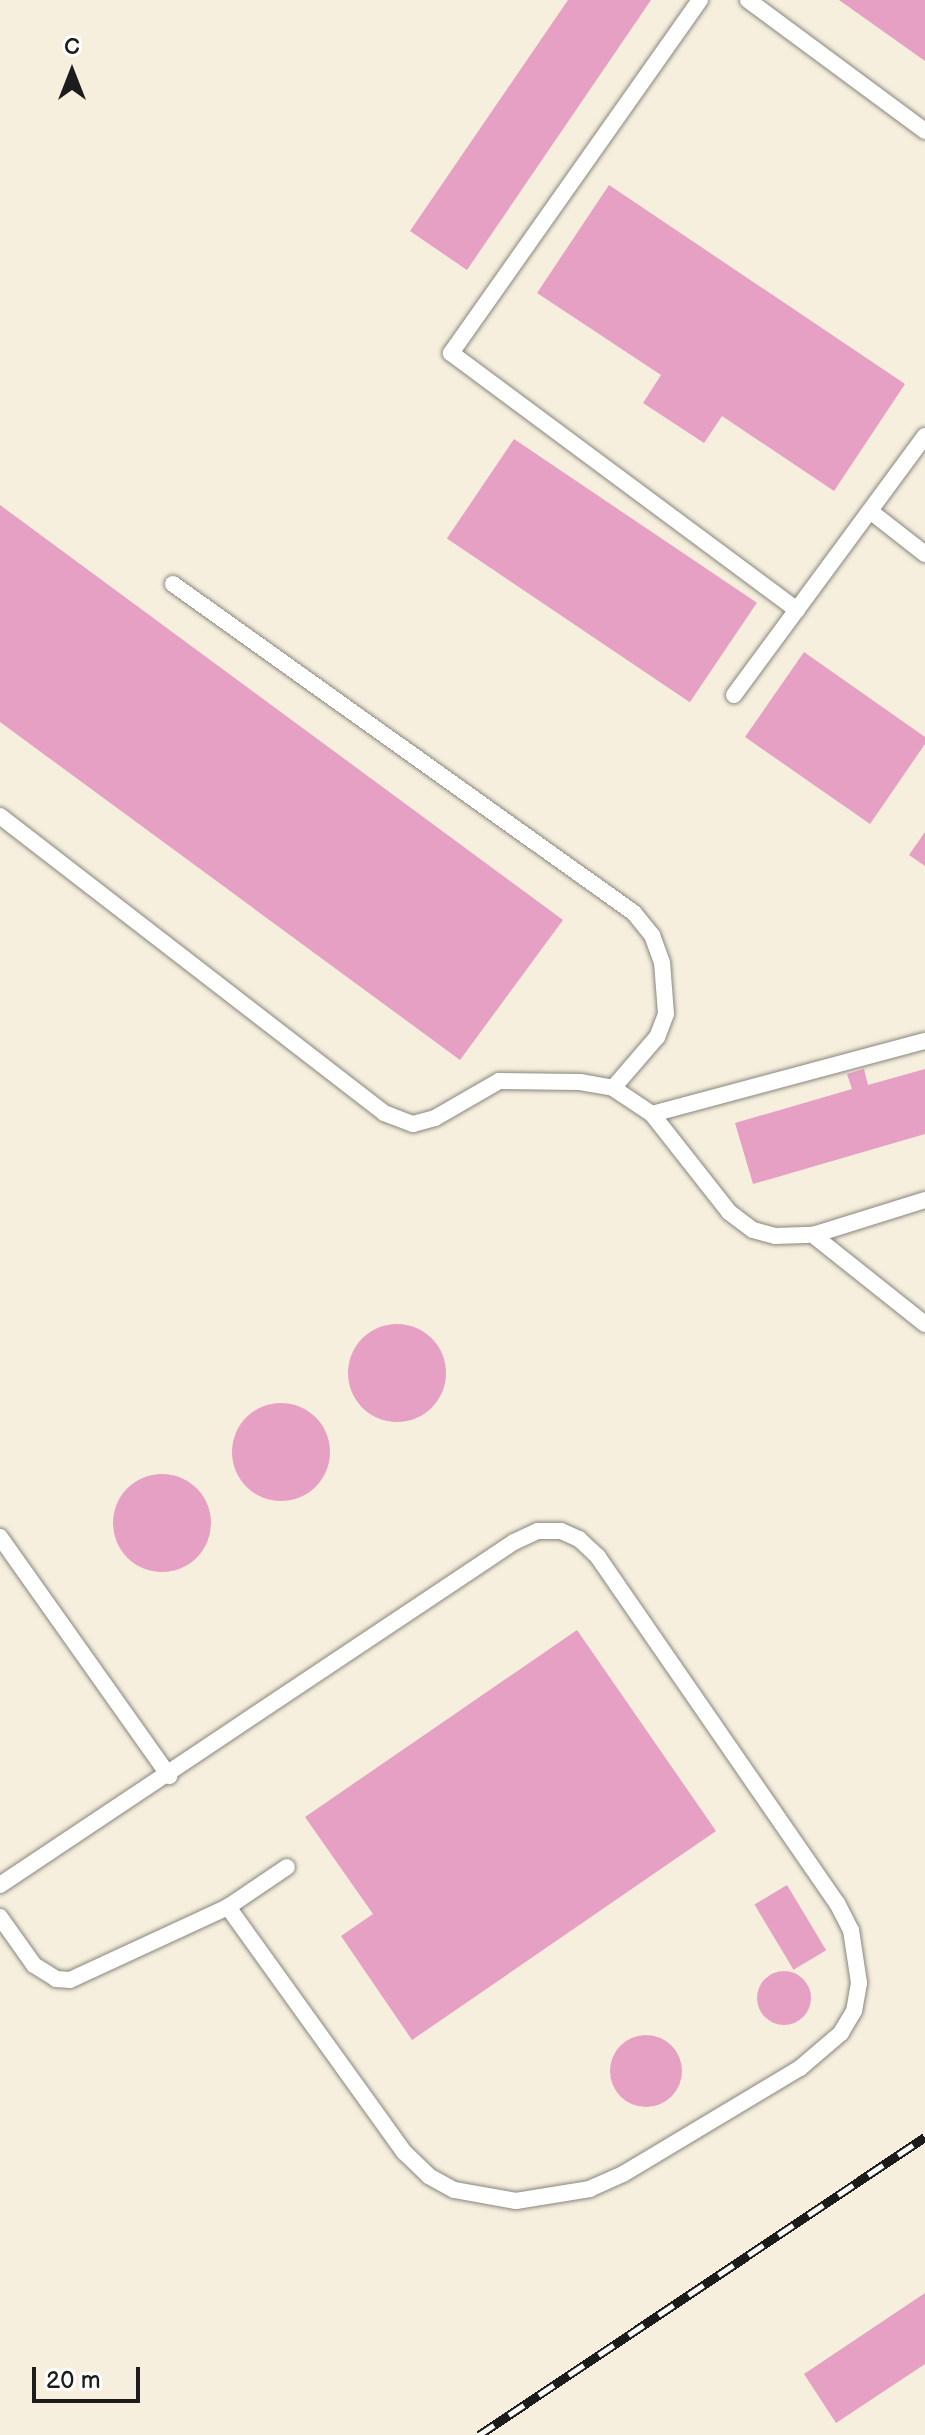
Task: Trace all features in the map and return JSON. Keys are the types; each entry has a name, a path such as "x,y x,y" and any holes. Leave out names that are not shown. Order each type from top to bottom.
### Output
{"lane":[{"path":"700,0 451,353 797,610"},
{"path":"748,0 925,131"},
{"path":"734,695 925,436"},
{"path":"870,511 925,554"},
{"path":"173,584 634,913 652,935 662,962 666,1014 657,1037 613,1088"},
{"path":"0,816 384,1113 413,1124 435,1118 499,1081 534,1078 613,1088 652,1114 729,1212 753,1230 775,1236 813,1235 925,1200"},
{"path":"652,1114 925,1041"},
{"path":"813,1235 925,1324"},
{"path":"0,1885 169,1776 514,1542 538,1531 561,1531 579,1539 598,1557 837,1903 851,1930 859,1983 854,2011 841,2033 800,2068 623,2174 590,2189 516,2201 454,2190 429,2176 404,2152 228,1907"},
{"path":"0,1537 169,1776"},
{"path":"0,1917 34,1965 56,1979 70,1980 228,1907 287,1867"}],"building":[{"path":"568,0 651,0 467,270 410,231"},
{"path":"839,0 925,0 925,61"},
{"path":"609,185 905,384 834,491 722,416 704,443 643,403 661,375 537,293"},
{"path":"514,439 757,603 690,702 447,538"},
{"path":"0,505 563,920 460,1060 0,722"},
{"path":"804,652 925,737 925,744 870,824 745,737"},
{"path":"925,832 925,866 909,855"},
{"path":"864,1069 868,1085 925,1069 925,1134 753,1184 735,1123 852,1089 847,1074"},
{"path":"397,1324 416,1328 432,1338 442,1354 446,1373 442,1392 432,1408 416,1418 397,1422 378,1418 362,1408 352,1392 348,1373 352,1354 362,1338 378,1328"},
{"path":"281,1403 300,1407 316,1417 326,1433 330,1452 326,1471 316,1487 300,1497 281,1501 262,1497 246,1487 236,1471 232,1452 236,1433 246,1417 262,1407"},
{"path":"162,1474 181,1478 197,1488 207,1504 211,1523 207,1542 197,1558 181,1568 162,1572 143,1568 127,1558 117,1542 113,1523 117,1504 127,1488 143,1478"},
{"path":"577,1630 716,1831 412,2040 341,1936 373,1914 305,1817"},
{"path":"787,1885 826,1950 794,1970 754,1905"},
{"path":"784,1971 803,1979 811,1998 803,2017 784,2025 765,2017 757,1998 765,1979"},
{"path":"646,2035 666,2041 676,2051 682,2071 676,2091 666,2101 646,2107 626,2101 616,2091 610,2071 616,2051 626,2041"},
{"path":"925,2293 925,2364 836,2423 804,2374"}],"railway":[{"path":"479,2435 925,2137"}]}
